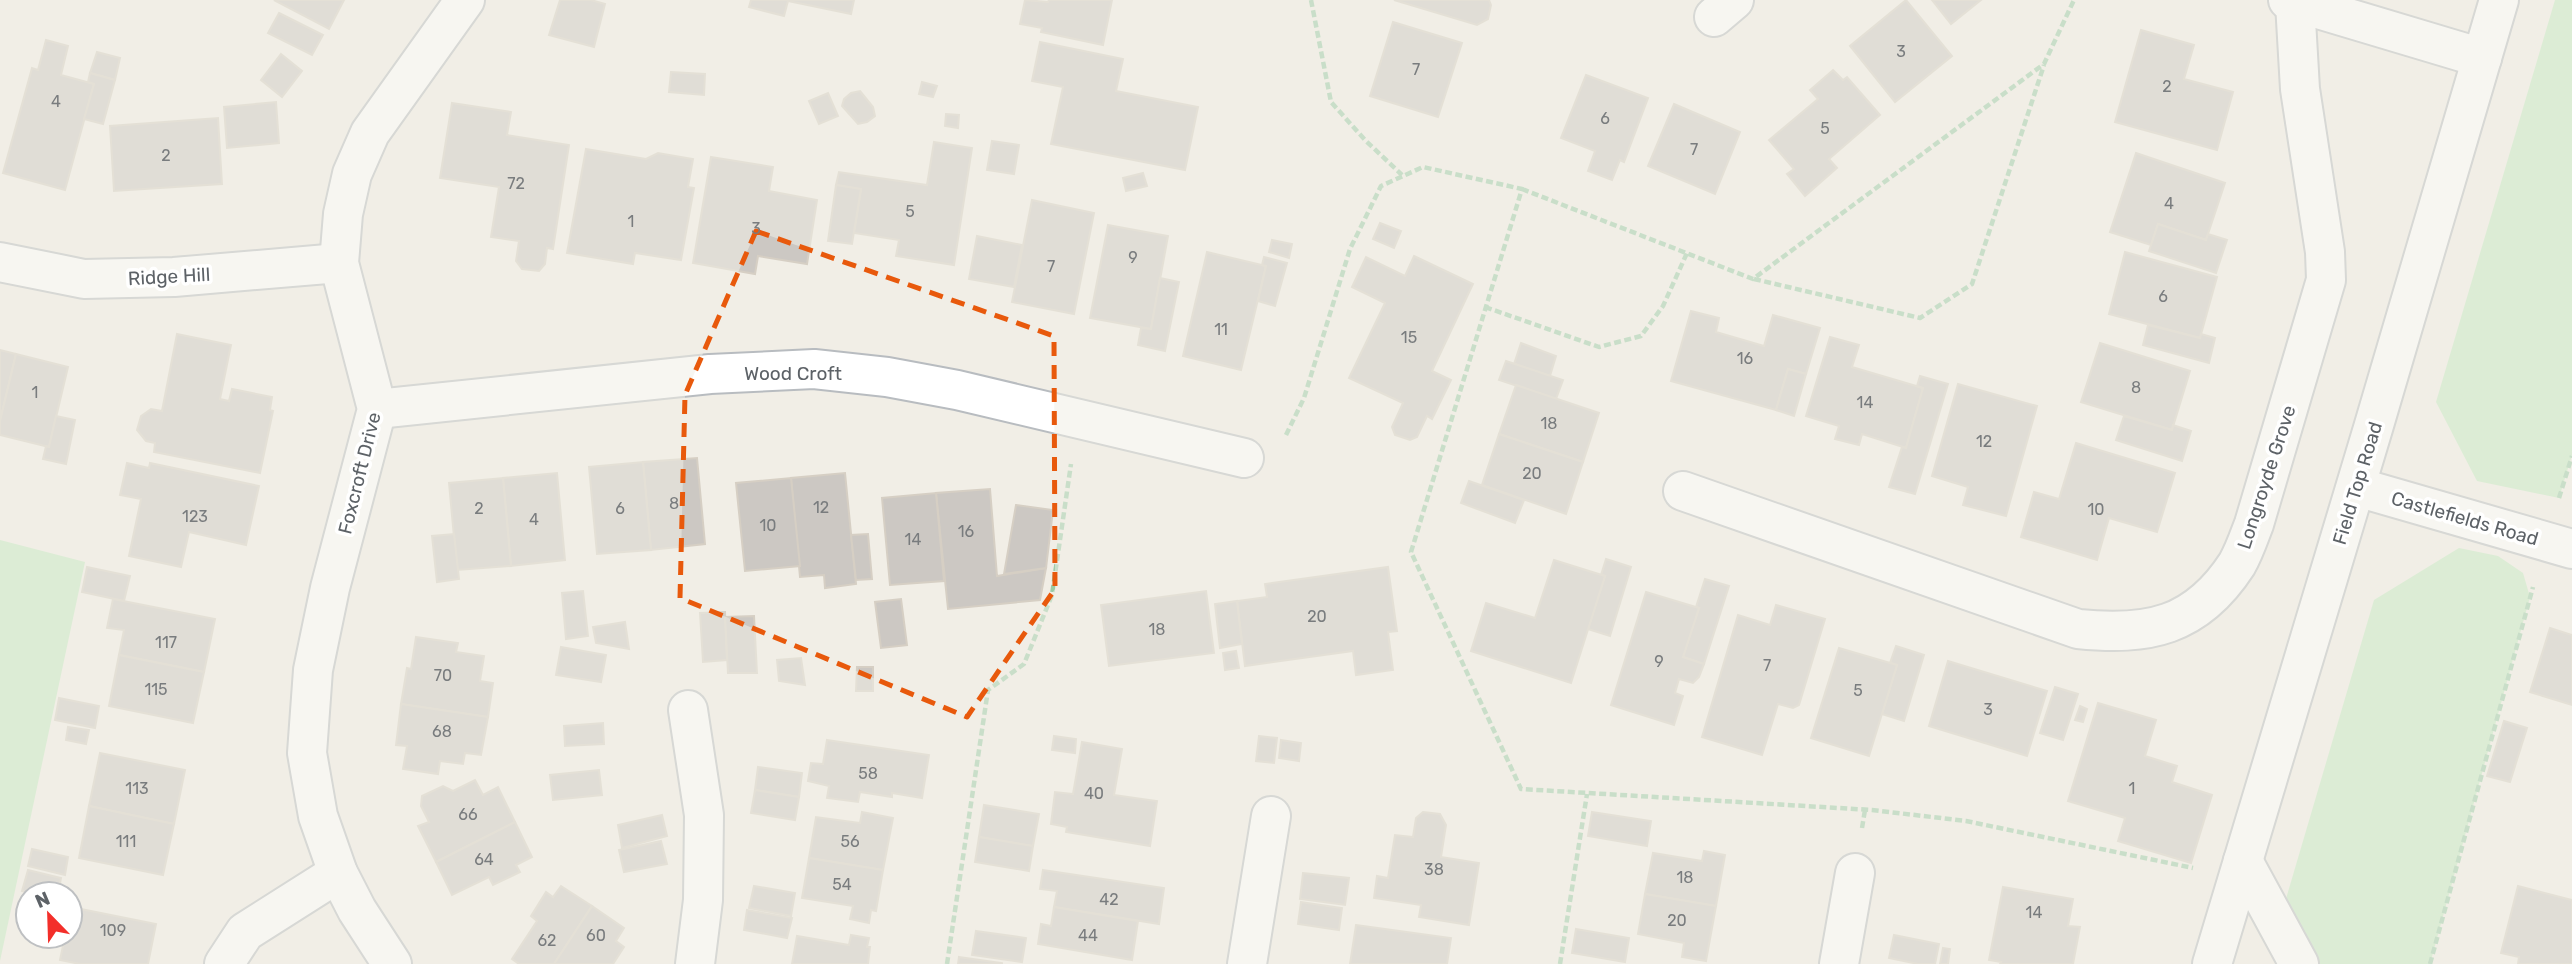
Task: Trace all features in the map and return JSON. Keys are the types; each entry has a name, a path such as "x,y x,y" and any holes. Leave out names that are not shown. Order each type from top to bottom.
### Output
{"street":[{"name":"Foxcroft Drive","path":"392,964 357,910 338,873 318,817 307,753 313,670 330,588 377,409 339,263 342,214 352,174 370,133 465,0"},
{"name":"Field Top Road","path":"2212,964 2357,487 2499,0"},
{"path":"2291,2 2482,58"},
{"name":"Longroyde Grove","path":"1683,491 2078,629 2116,633 2145,630 2195,610 2214,595 2238,562 2254,524 2326,280 2325,253 2300,89 2291,2"},
{"name":"Ridge Hill","path":"0,262 84,279 174,277 339,263"},
{"name":"Wood Croft","path":"377,409 710,374 814,369 887,377 957,390 1244,458"},
{"name":"Castlefields Road","path":"2357,487 2559,545"},
{"path":"688,709 704,815 703,900 695,964"},
{"path":"1247,964 1271,816"},
{"path":"2241,869 2299,964"},
{"path":"224,964 245,932 338,873"},
{"path":"1839,964 1855,873"}],"path":[{"path":"1311,0 1331,102 1402,176"},
{"path":"1244,458 1282,441 1304,398 1350,249 1381,186 1423,167 1522,189 1753,279 1920,318 1972,284 2044,64 2074,0"},
{"path":"1753,279 2044,64"},
{"path":"1522,189 1411,552 1521,789 1872,810 1952,820 2241,869"},
{"path":"1485,307 1599,347 1641,336 1663,306 1687,253"},
{"path":"947,964 988,691 1024,664 1052,595 1078,419"},
{"path":"2430,964 2559,545 2572,456"},
{"path":"1560,964 1587,794"}],"highlighted area":[{"path":"756,231 1054,336 1055,589 967,717 680,598 685,395"}],"green space":[{"path":"2555,0 2572,0 2572,455 2559,498 2477,481 2436,402"},
{"path":"0,540 85,562 17,880 14,880 14,895 0,961"},
{"path":"2459,548 2498,556 2523,573 2530,597 2430,964 2317,964 2283,909 2374,600"}],"building":[{"path":"274,0 344,0 329,29"},
{"path":"560,0 591,0 605,4 594,47 549,35"},
{"path":"751,0 854,0 851,14 788,1 784,16 749,7"},
{"path":"1025,0 1112,0 1103,45 1041,32 1042,28 1020,24"},
{"path":"1394,0 1489,0 1491,5 1488,19 1477,25"},
{"path":"1906,0 1952,56 1895,102 1850,46"},
{"path":"1932,0 1981,0 1951,24"},
{"path":"279,13 323,35 312,55 268,33"},
{"path":"1393,22 1462,43 1438,117 1370,96"},
{"path":"2141,30 2194,45 2184,79 2233,92 2217,150 2115,122"},
{"path":"46,40 68,46 61,75 94,84 65,190 3,173 32,68 38,70"},
{"path":"1040,42 1123,59 1116,91 1198,107 1185,170 1051,144 1063,87 1032,81"},
{"path":"97,52 120,58 115,80 90,73"},
{"path":"281,54 302,71 282,97 261,80"},
{"path":"1833,70 1843,80 1847,77 1880,115 1829,159 1837,168 1805,196 1787,174 1794,169 1769,140 1818,99 1810,90"},
{"path":"671,72 705,74 704,95 669,92"},
{"path":"90,73 115,80 103,124 84,119 94,84 88,82"},
{"path":"1586,75 1648,98 1624,162 1620,160 1612,180 1588,171 1595,151 1561,138"},
{"path":"922,82 937,86 933,97 919,94"},
{"path":"860,91 873,107 875,116 858,124 842,106 844,99 851,93"},
{"path":"828,93 838,116 819,124 809,101"},
{"path":"276,102 279,143 227,148 224,107"},
{"path":"452,103 511,112 507,135 569,145 553,249 547,248 545,264 539,271 522,269 516,261 519,241 491,237 499,187 440,178"},
{"path":"1674,104 1740,132 1715,194 1648,166"},
{"path":"946,114 959,115 958,128 945,126"},
{"path":"218,118 222,184 114,191 110,126"},
{"path":"992,141 1019,145 1014,174 987,170"},
{"path":"934,142 972,148 954,265 896,256 899,240 854,233 861,189 836,185 839,172 927,185"},
{"path":"586,149 646,159 658,153 693,159 688,187 694,188 681,260 635,253 633,264 567,253"},
{"path":"2136,153 2225,183 2206,240 2158,224 2151,245 2110,232"},
{"path":"711,157 773,167 769,191 817,200 807,264 758,256 755,274 693,263"},
{"path":"1143,173 1147,186 1126,191 1123,178"},
{"path":"836,185 861,189 852,244 828,241"},
{"path":"1032,200 1094,213 1074,314 1012,302"},
{"path":"1380,223 1401,231 1394,248 1373,239"},
{"path":"2158,224 2206,240 2208,234 2227,240 2216,273 2149,251"},
{"path":"1108,225 1168,236 1151,329 1090,318"},
{"path":"977,236 1022,245 1014,287 969,279"},
{"path":"1272,240 1292,244 1289,258 1269,252"},
{"path":"1207,252 1266,266 1241,370 1183,356"},
{"path":"2125,252 2217,277 2200,338 2109,314"},
{"path":"1414,256 1473,284 1432,371 1451,380 1432,419 1427,416 1417,437 1410,440 1395,435 1392,427 1403,403 1349,378 1385,303 1352,287 1366,257 1405,276"},
{"path":"1264,257 1287,263 1275,306 1258,301 1266,266 1262,265"},
{"path":"1160,278 1179,282 1165,351 1138,345 1141,328 1151,329"},
{"path":"1691,311 1719,318 1716,332 1764,346 1773,315 1820,328 1806,374 1788,369 1776,410 1671,381"},
{"path":"2148,325 2200,338 2201,334 2215,338 2209,363 2143,345"},
{"path":"177,334 231,345 220,399 229,401 232,389 272,397 270,410 273,411 260,473 154,452 155,443 146,441 137,430 141,416 151,409 162,411"},
{"path":"1830,337 1859,345 1852,367 1923,388 1906,448 1862,434 1859,445 1835,439 1839,426 1806,416"},
{"path":"1521,343 1556,356 1550,376 1514,364"},
{"path":"2100,343 2190,371 2172,430 2081,402"},
{"path":"0,350 16,354 0,421"},
{"path":"16,354 68,367 49,447 0,435 0,421"},
{"path":"1506,361 1563,380 1556,399 1499,380"},
{"path":"1788,369 1806,374 1794,416 1776,410"},
{"path":"1920,376 1948,384 1915,494 1889,487 1902,447 1906,448 1923,388 1917,386"},
{"path":"1958,384 2037,406 2006,516 1963,505 1968,487 1932,476"},
{"path":"1516,385 1599,413 1583,462 1499,434"},
{"path":"56,416 75,420 66,464 43,459 46,446 49,447"},
{"path":"2124,416 2172,430 2173,425 2191,431 2182,461 2116,440"},
{"path":"1499,434 1583,462 1566,514 1482,485"},
{"path":"2076,443 2175,473 2157,532 2109,518 2097,560 2021,537 2034,492 2059,499"},
{"path":"697,458 705,544 651,550 643,462"},
{"path":"643,462 651,550 597,554 589,467"},
{"path":"127,463 149,468 150,463 259,486 246,545 189,532 181,567 129,556 141,499 120,495"},
{"path":"557,473 565,560 511,566 503,478"},
{"path":"845,473 856,584 825,588 824,575 800,577 791,478"},
{"path":"503,478 511,566 457,570 449,483"},
{"path":"791,478 800,566 745,571 736,483"},
{"path":"1469,481 1524,500 1515,523 1461,503"},
{"path":"990,489 997,576 1046,568 1040,600 948,609 936,493"},
{"path":"936,493 944,581 890,585 882,498"},
{"path":"1016,505 1053,510 1046,568 1004,574"},
{"path":"454,534 459,579 437,582 432,536"},
{"path":"868,534 872,579 856,580 851,535"},
{"path":"1606,559 1631,567 1610,636 1588,629 1605,576 1601,575"},
{"path":"1554,560 1605,576 1571,683 1471,651 1486,603 1535,618"},
{"path":"87,567 130,576 124,601 82,592"},
{"path":"1388,567 1397,631 1388,632 1393,670 1356,675 1353,651 1245,666 1237,601 1267,597 1265,584"},
{"path":"1705,579 1729,586 1704,664 1683,657"},
{"path":"583,591 588,636 566,639 562,593"},
{"path":"1206,591 1214,653 1109,666 1101,605"},
{"path":"1646,592 1699,608 1683,657 1704,664 1699,677 1693,683 1679,679 1675,693 1683,696 1674,725 1611,705"},
{"path":"113,599 215,619 204,672 119,655 124,630 107,628"},
{"path":"901,599 907,645 881,648 875,602"},
{"path":"1237,601 1242,644 1220,648 1215,604"},
{"path":"1776,605 1825,619 1799,705 1793,708 1778,704 1762,755 1702,737 1738,615 1770,625"},
{"path":"725,612 727,660 703,662 700,613"},
{"path":"754,616 757,673 728,673 725,617"},
{"path":"625,622 629,649 596,643 593,627"},
{"path":"2550,628 2572,635 2572,705 2530,692"},
{"path":"416,637 458,643 456,652 484,656 480,681 493,683 488,717 401,704 407,668 411,669"},
{"path":"1896,646 1924,655 1904,721 1882,714 1897,665 1890,663"},
{"path":"561,647 606,655 601,682 556,675"},
{"path":"1839,648 1897,665 1869,756 1811,738"},
{"path":"1236,651 1239,668 1225,670 1223,653"},
{"path":"119,655 204,672 193,723 109,706"},
{"path":"801,658 805,685 779,681 777,660"},
{"path":"1948,661 2047,691 2027,756 1929,726"},
{"path":"857,667 873,667 873,691 856,691"},
{"path":"2055,687 2078,694 2063,740 2040,733"},
{"path":"59,698 99,706 95,728 55,720"},
{"path":"2098,703 2156,720 2145,756 2177,766 2172,782 2212,795 2191,863 2118,841 2125,818 2068,801"},
{"path":"401,704 488,717 481,755 465,753 463,764 440,761 438,774 403,769 407,746 396,745"},
{"path":"2080,706 2087,709 2083,722 2075,720"},
{"path":"2504,721 2527,728 2510,782 2487,776"},
{"path":"603,723 604,744 565,746 564,726"},
{"path":"68,727 89,730 86,744 66,740"},
{"path":"1054,736 1076,739 1075,753 1052,750"},
{"path":"1259,736 1277,738 1274,763 1256,761"},
{"path":"827,740 929,755 922,798 860,792 858,802 827,798 829,786 808,781 811,763 823,764"},
{"path":"1281,740 1301,743 1299,761 1279,758"},
{"path":"1082,742 1122,749 1114,795 1157,801 1150,846 1066,832 1067,827 1051,824 1055,792 1073,794"},
{"path":"100,753 185,770 174,824 89,806"},
{"path":"758,767 802,773 799,797 755,790"},
{"path":"599,770 602,795 553,800 550,775"},
{"path":"475,780 483,795 498,787 515,822 436,862 418,826 429,822 421,806 422,796 443,786 453,791"},
{"path":"755,790 799,797 795,820 751,813"},
{"path":"984,805 1039,814 1033,846 979,837"},
{"path":"89,806 174,824 163,875 79,858"},
{"path":"862,812 893,818 883,870 809,858 816,817 860,823"},
{"path":"1423,812 1440,814 1446,825 1441,857 1479,863 1469,925 1419,917 1421,905 1374,898 1377,876 1388,878 1395,835 1413,837 1416,818"},
{"path":"1592,812 1651,821 1647,846 1588,836"},
{"path":"662,815 667,836 622,848 618,825"},
{"path":"515,822 532,857 516,865 520,872 493,885 489,877 452,895 436,862"},
{"path":"979,837 1033,846 1029,871 975,862"},
{"path":"661,841 667,864 624,872 619,850"},
{"path":"32,849 68,857 65,875 28,866"},
{"path":"1704,851 1725,855 1716,906 1645,894 1653,853 1702,861"},
{"path":"809,858 883,870 876,911 871,910 869,923 850,919 853,906 802,898"},
{"path":"28,870 61,878 61,880 25,880"},
{"path":"1043,870 1164,888 1159,924 1054,907 1057,891 1040,889"},
{"path":"1303,873 1349,878 1345,905 1300,899"},
{"path":"561,886 592,906 554,964 519,964 512,959 537,921 531,916 546,892 553,897"},
{"path":"754,886 795,893 791,916 749,908"},
{"path":"2518,886 2572,900 2572,964 2518,964 2519,957 2501,953"},
{"path":"2003,887 2073,899 2068,926 2080,927 2073,964 2000,964 2001,962 1989,960"},
{"path":"1645,894 1716,906 1706,961 1682,957 1684,943 1638,934"},
{"path":"1301,902 1342,908 1339,930 1298,924"},
{"path":"592,906 624,928 616,941 624,947 613,964 554,964"},
{"path":"1054,907 1138,921 1132,960 1038,944 1041,924 1051,926"},
{"path":"84,910 156,924 148,964 80,964 60,960 62,950 84,950"},
{"path":"747,910 792,918 787,938 744,930"},
{"path":"1356,925 1451,938 1447,964 1350,964"},
{"path":"1576,929 1629,938 1625,962 1572,953"},
{"path":"976,931 1026,938 1022,962 972,955"},
{"path":"851,935 869,938 868,964 792,964 797,936 849,945"},
{"path":"1894,935 1939,944 1935,964 1918,964 1889,958"},
{"path":"1943,948 1950,949 1948,964 1940,964"},
{"path":"959,957 1002,963 1002,964 958,964"}]}
